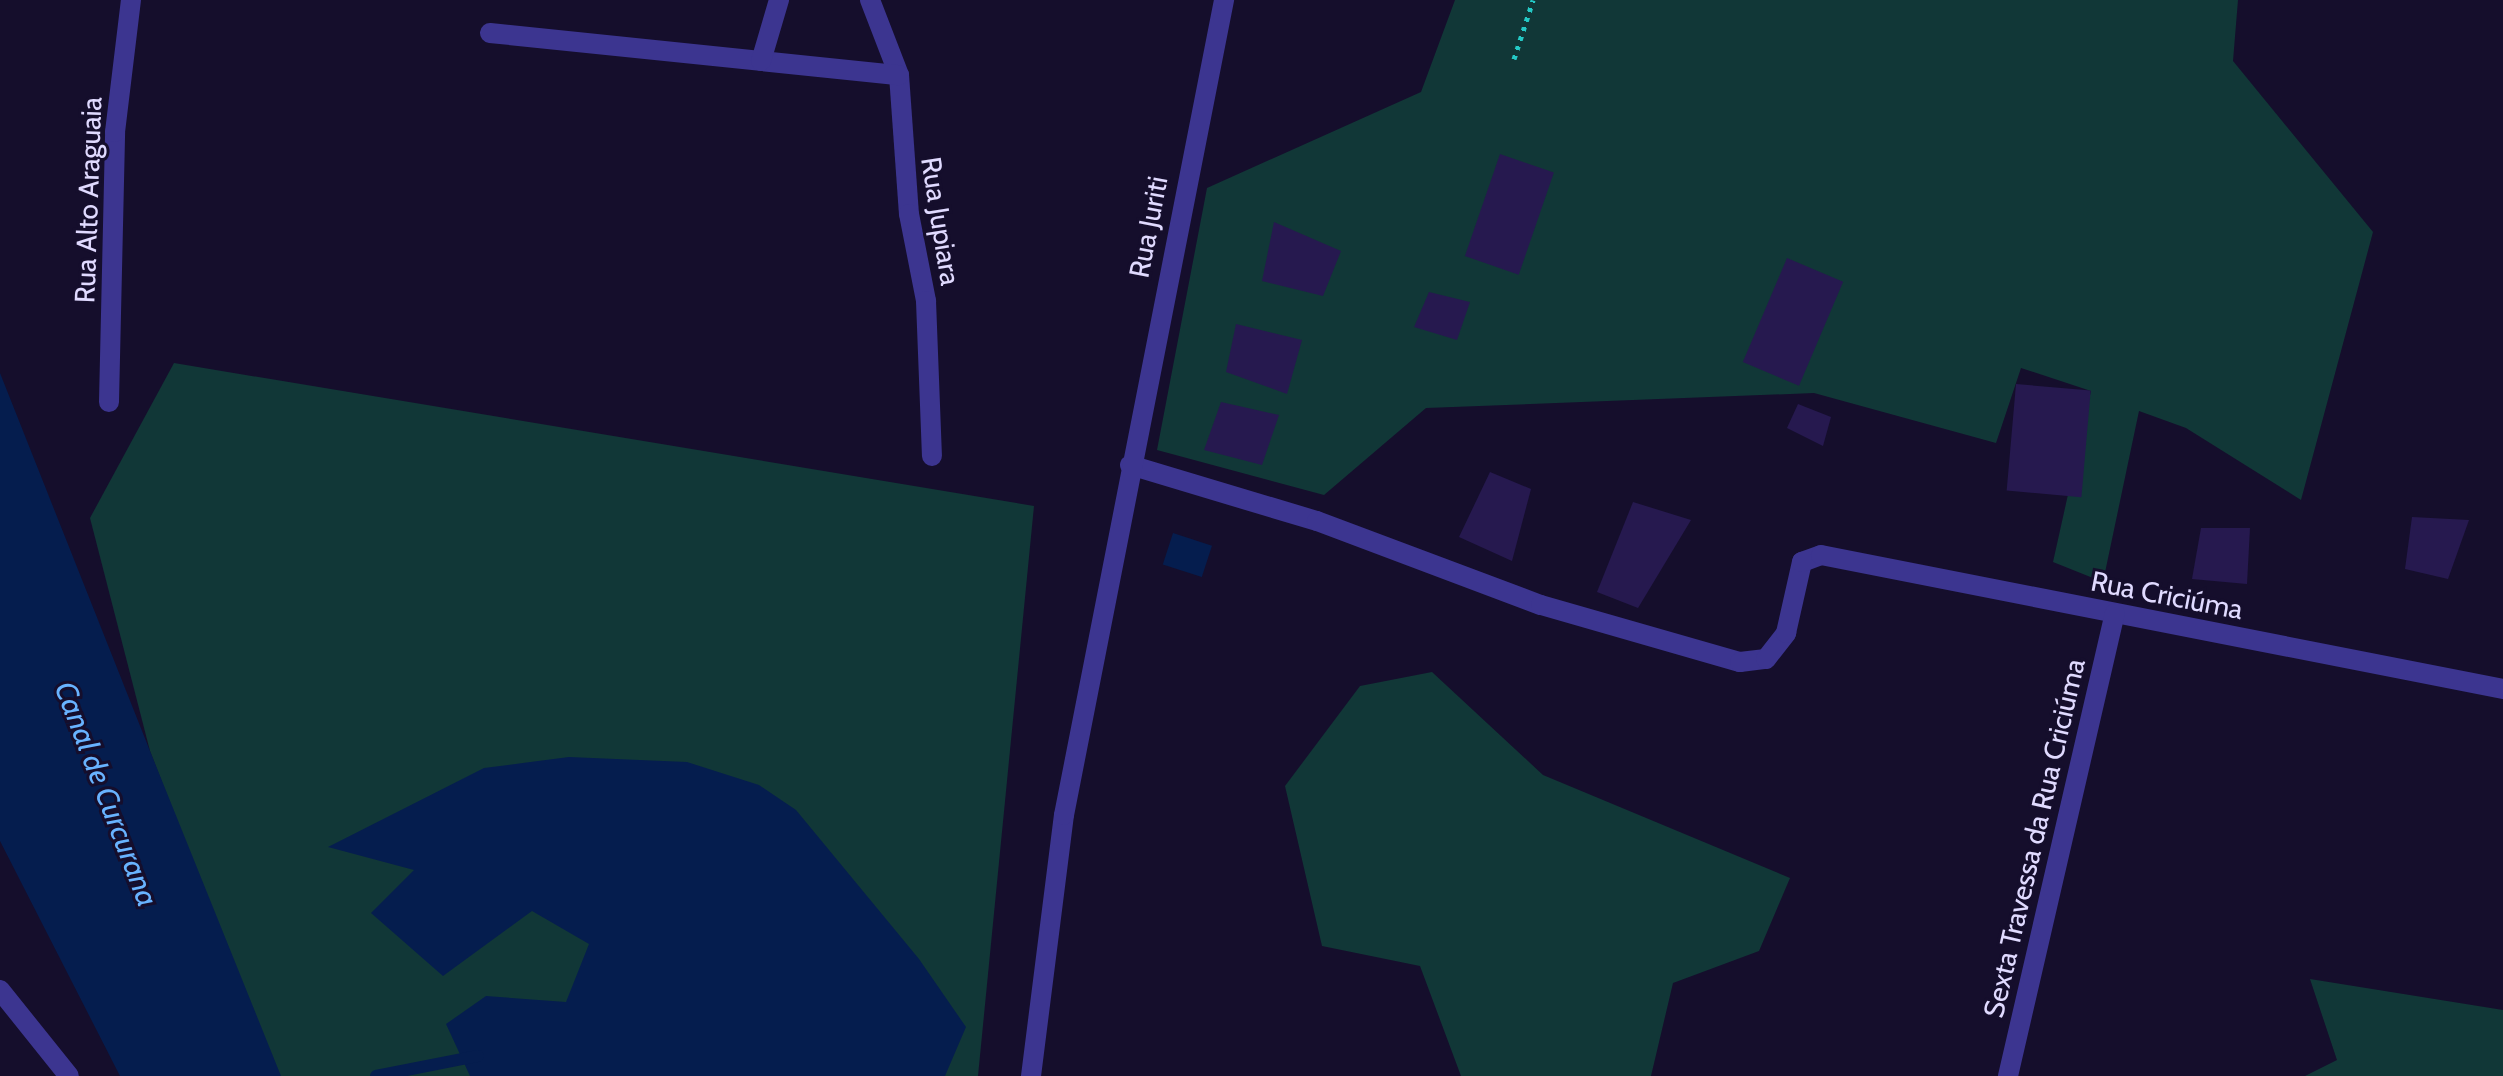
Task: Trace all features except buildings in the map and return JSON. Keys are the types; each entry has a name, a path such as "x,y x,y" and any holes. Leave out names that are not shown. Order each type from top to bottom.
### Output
{"street":[{"name":"Rua Alto Araguaia","path":"109,402 115,132 131,0"},
{"path":"761,61 779,0"},
{"name":"Rua Jupiara","path":"870,0 899,75 909,214 926,301 932,456"},
{"name":"Rua Juriti","path":"1031,1076 1064,815 1130,465 1224,0"},
{"path":"490,33 899,75"},
{"name":"Rua Criciúma","path":"1130,465 1317,521 1541,605 1740,662 1766,659 1786,633 1802,562 1821,555 2503,689"},
{"name":"Sexta Travessa da Rua Criciúma","path":"2008,1076 2115,613"},
{"path":"0,990 69,1076"}],"path":[{"path":"1514,59 1533,0"}],"green space":[{"path":"1455,0 2238,0 2233,61 2373,232 2301,500 2186,428 2139,411 2103,582 2053,562 2091,391 2021,368 1996,443 1814,393 1426,408 1324,495 1157,450 1207,188 1421,92"},
{"path":"174,363 1034,506 978,1076 275,1076 150,751 90,518"},
{"path":"1432,672 1543,775 1790,878 1759,951 1673,983 1651,1076 1461,1076 1420,966 1322,946 1285,786 1360,686"},
{"path":"2310,979 2503,1010 2503,1076 2305,1076 2337,1060"}],"water":[{"name":"Canal de Curcurana","path":"0,373 281,1076 120,1076 0,841"},
{"path":"1173,533 1212,546 1202,577 1163,564"},
{"path":"569,757 687,762 759,785 796,810 919,959 966,1027 945,1076 470,1076 446,1024 486,996 566,1002 589,944 532,911 443,976 371,913 414,870 328,847 484,768"}],"waterway":[{"path":"376,1076 478,1056"}]}
